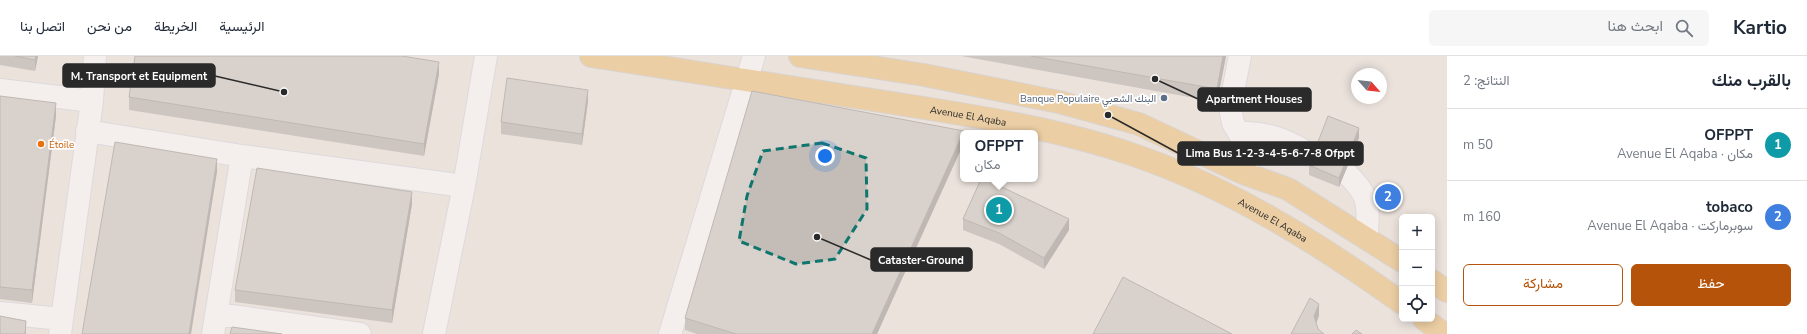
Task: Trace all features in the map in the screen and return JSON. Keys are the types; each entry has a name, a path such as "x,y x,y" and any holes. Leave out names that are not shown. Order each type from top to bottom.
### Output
{"main road":[{"name":"Avenue El Aqaba","path":"591,56 1055,131 1131,154 1205,183 1275,220 1350,266 1399,301"},
{"path":"800,56 924,75 1059,102 1139,124 1247,164 1399,259"},
{"path":"1435,283 1447,291"},
{"path":"1428,322 1444,334"}],"street":[{"path":"0,313 61,326 92,101 95,56"},
{"path":"434,334 464,186 486,56"},
{"path":"670,334 754,56"},
{"path":"1240,56 1230,107 1233,123 1247,164"},
{"path":"0,90 92,101"},
{"path":"88,131 242,156 464,186"},
{"path":"1247,164 1247,134 1263,134 1277,137 1297,146 1315,158"},
{"path":"242,156 215,324 360,334"},
{"path":"1345,172 1360,186 1366,196 1367,238"}],"highlighted area":[{"path":"822,143 866,158 867,209 835,259 796,264 739,241 747,196 763,151"}],"building":[{"path":"15,56 36,56 35,60"},
{"path":"135,56 402,56 439,62 424,144 129,97"},
{"path":"1031,56 1223,56 1217,89"},
{"path":"507,78 588,90 582,134 501,122"},
{"path":"752,91 960,130 960,140 872,334 736,334 685,318"},
{"path":"0,96 56,103 32,290 0,287"},
{"path":"1328,116 1359,128 1339,178 1309,165"},
{"path":"115,142 217,159 189,334 82,334"},
{"path":"257,168 412,192 392,310 235,290"},
{"path":"980,182 991,182 1069,219 1044,258 999,233 963,219"},
{"path":"1123,277 1232,334 1093,334"},
{"path":"1310,298 1319,304 1314,316 1318,329 1324,334 1291,334"},
{"path":"0,316 26,321 25,334 0,334"},
{"path":"232,327 282,334 230,334"},
{"path":"1356,330 1362,334 1352,334"}],"place":[{"name":"Apartment Houses","path":"1155,79"},
{"name":"M. Transport et Equipment","path":"284,92"},
{"name":"Banque Populaire البنك الشعبي","path":"1164,98"},
{"name":"Lima Bus 1-2-3-4-5-6-7-8 Ofppt","path":"1108,115"},
{"name":"Étoile","path":"41,144"},
{"name":"tobaco","path":"1388,197"},
{"name":"OFPPT","path":"999,210"},
{"name":"Cataster-Ground","path":"817,237"}]}
